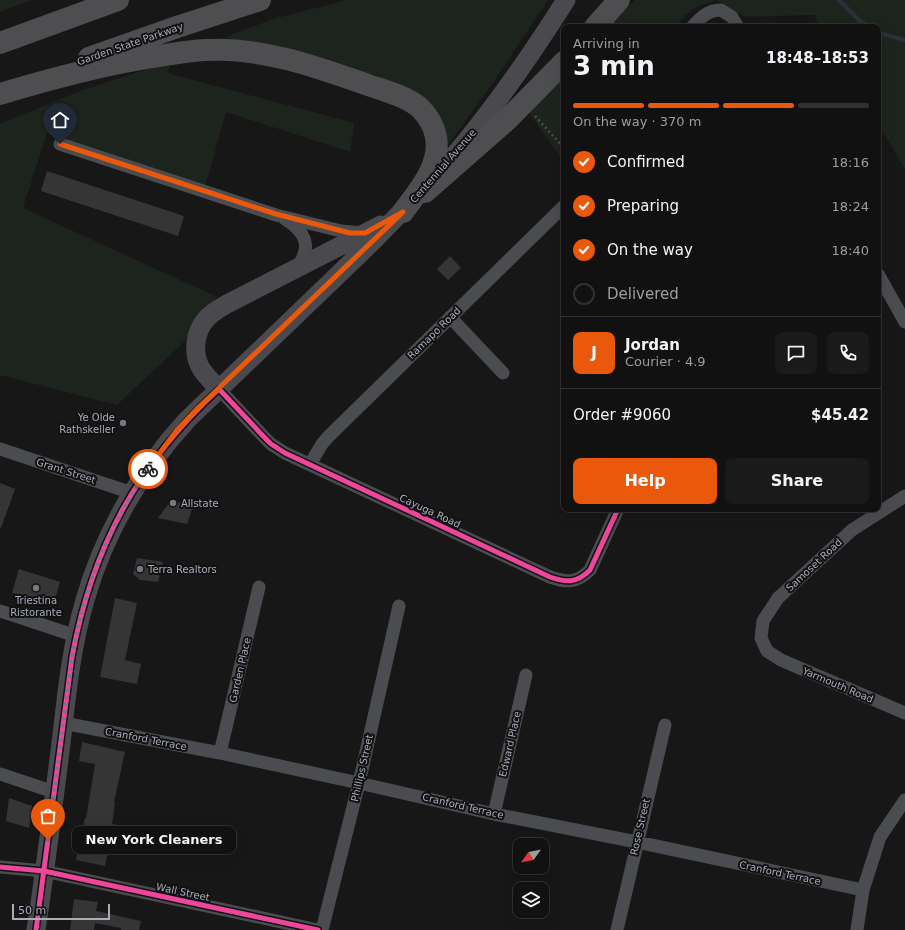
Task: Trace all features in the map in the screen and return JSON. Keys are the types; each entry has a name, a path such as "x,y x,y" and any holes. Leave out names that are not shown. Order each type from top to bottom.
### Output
{"highway":[{"name":"Garden State Parkway","path":"0,91 132,42 260,0"},
{"path":"599,24 619,0"},
{"path":"0,43 115,1"},
{"path":"0,94 113,64 190,51 241,51 273,56 316,67 404,98 420,108 431,122 436,142 434,163 423,184 403,212"},
{"path":"403,212 508,119 561,65"}],"main road":[{"name":"Centennial Avenue","path":"36,930 76,636 85,600 97,566 116,522 132,493 177,430 198,408 403,212 439,172 481,121 524,64 566,0"},
{"path":"219,389 202,369 196,356 196,342 202,325 212,314 227,304 403,212"}],"street":[{"path":"695,24 703,16 716,10 721,10 727,13 732,17 736,24"},
{"path":"60,144 276,214 342,231 365,233"},
{"name":"Ramapo Road","path":"310,464 322,444 329,436 561,209"},
{"path":"276,214 298,229 305,240 305,253 294,270"},
{"path":"883,295 905,322"},
{"path":"450,317 503,373"},
{"name":"Cayuga Road","path":"219,389 271,444 285,453 561,581 573,581 583,577 590,570 617,512"},
{"name":"Grant Street","path":"0,449 132,493"},
{"name":"Samoset Road","path":"881,511 905,496"},
{"name":"Samoset Road","path":"773,655 767,651 762,638 763,621 778,598 852,530 880,512"},
{"name":"Garden Place","path":"220,753 259,587"},
{"name":"Phillips Street","path":"322,930 359,783 399,606"},
{"path":"0,611 76,636"},
{"name":"Yarmouth Road","path":"773,655 781,660 905,713"},
{"name":"Edward Place","path":"494,814 526,675"},
{"name":"Cranford Terrace","path":"63,723 220,753 494,814 637,842 863,890"},
{"name":"Rose Street","path":"617,930 665,725"},
{"path":"0,774 54,792"},
{"path":"857,930 863,890 880,837 905,800"},
{"name":"Wall Street","path":"0,867 44,871 318,930"}],"path":[{"path":"533,113 561,145"}],"shaded area":[{"path":"0,0 31,0 0,12"},
{"path":"347,0 548,0 486,93 446,147 434,114 243,45 225,37 273,19"},
{"path":"635,0 717,0 695,7 677,24 611,24"},
{"path":"717,0 905,0 905,169 881,129 881,24 819,24 814,15 745,17"},
{"path":"172,61 167,73 354,123 350,152 226,112 205,187 47,133 23,208 217,297 188,338 117,405 0,375 0,124 80,91"},
{"path":"561,75 561,158 527,110"}],"building":[{"path":"47,171 184,216 178,236 41,191"},
{"path":"450,256 461,268 448,280 437,269"},
{"path":"0,483 15,489 1,528 0,527"},
{"path":"172,499 192,509 187,524 158,518"},
{"path":"137,558 163,562 158,582 140,580 133,574"},
{"name":"Triestina Ristorante","path":"19,569 60,582 53,606 12,593"},
{"path":"115,598 137,603 125,660 141,664 137,684 100,677"},
{"path":"82,742 125,752 114,802 112,824 124,826 122,836 112,834 105,866 76,860 86,818 95,764 79,761"},
{"path":"9,798 32,806 29,828 6,821"},
{"path":"74,899 98,902 96,911 141,921 139,930 121,930 121,928 95,923 94,930 70,930"}],"waterway":[{"path":"839,0 865,24"},
{"path":"881,33 905,40"}],"cycle path":[{"path":"36,930 72,657 81,617 92,580 106,544 122,510 142,478 164,447 219,389 271,444 285,453 556,579 567,581 576,580 590,570 617,512"},
{"path":"0,867 44,871 318,930"}],"way so far":[{"path":"48,840 68,682 74,646 85,600 109,536 132,493 148,469"}],"place":[{"name":"Ye Olde Rathskeller","path":"123,423"},
{"name":"Allstate","path":"173,503"},
{"name":"Terra Realtors","path":"140,569"},
{"name":"Triestina Ristorante","path":"36,588"},
{"name":"New York Cleaners","path":"48,840"}],"route":[{"path":"60,144 276,214 350,233 365,233 403,212 198,408 177,430 148,469"}]}
